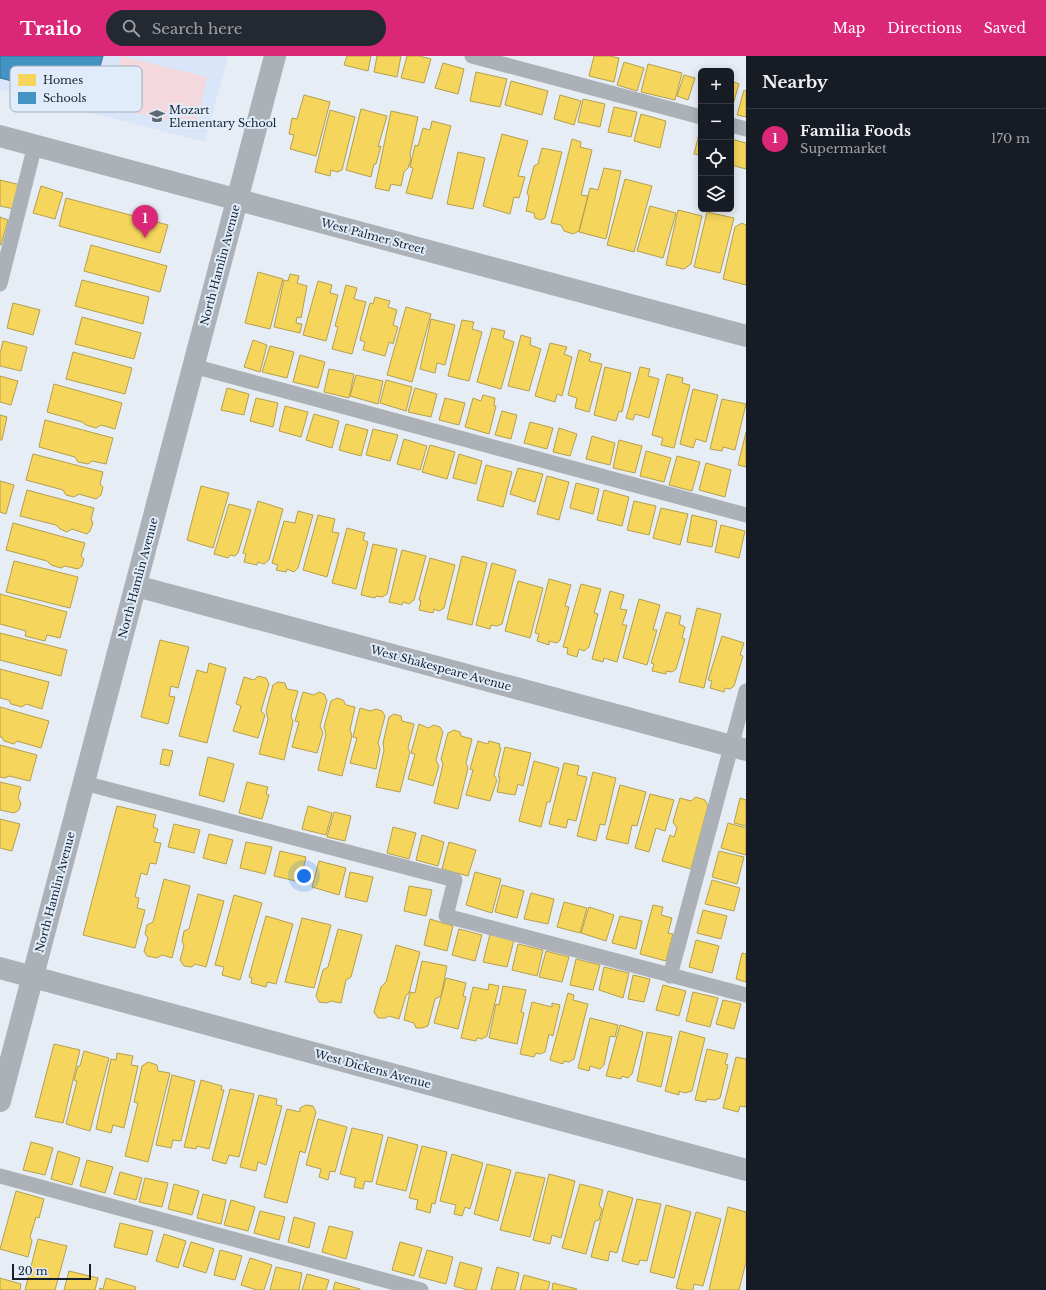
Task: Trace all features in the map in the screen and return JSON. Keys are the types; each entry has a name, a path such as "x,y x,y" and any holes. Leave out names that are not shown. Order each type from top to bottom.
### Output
{"street":[{"name":"North Hamlin Avenue","path":"0,1101 275,56"},
{"name":"West Palmer Street","path":"0,136 746,336"},
{"name":"West Shakespeare Avenue","path":"136,586 739,748"},
{"name":"West Dickens Avenue","path":"0,968 746,1170"}],"lane":[{"path":"472,56 698,116"},
{"path":"734,126 746,129"},
{"path":"0,284 35,145"},
{"path":"194,366 746,515"},
{"path":"670,976 739,748 746,691"},
{"path":"84,783 455,880 446,916 746,995"},
{"path":"0,1176 421,1290"}],"shaded area":[{"path":"0,56 228,56 205,142 87,112 142,112 142,66 10,66 10,93 0,90"},
{"path":"121,56 207,77 195,128 132,112 142,112 142,66 119,66"}],"building: Homes":[{"path":"347,56 371,56 368,71 344,65"},
{"path":"377,56 401,56 397,77 374,72"},
{"path":"407,56 419,56 431,59 424,83 401,78"},
{"path":"594,56 610,56 619,58 614,82 589,76"},
{"path":"624,62 644,68 637,91 617,85"},
{"path":"443,63 464,69 458,94 435,88"},
{"path":"648,64 682,73 675,100 641,92"},
{"path":"476,72 507,79 500,107 470,101"},
{"path":"684,75 695,78 688,100 677,96"},
{"path":"511,81 548,91 542,115 505,105"},
{"path":"734,82 739,84 734,101"},
{"path":"744,90 746,91 746,117 737,115"},
{"path":"304,95 330,102 316,156 290,149 294,135 289,134 292,118 297,119"},
{"path":"560,95 581,101 574,125 554,119"},
{"path":"583,99 605,104 600,127 578,122"},
{"path":"614,107 637,112 631,137 608,132"},
{"path":"361,109 387,116 378,147 381,146 371,177 346,170"},
{"path":"330,110 355,117 342,170 337,172 331,170 330,176 315,172"},
{"path":"391,111 418,117 410,154 411,159 408,168 404,172 401,186 391,184 389,191 375,188"},
{"path":"641,114 666,121 660,148 634,141"},
{"path":"432,121 451,126 432,199 406,193 413,168 410,167 415,145 418,146 423,128 430,130"},
{"path":"502,134 528,141 518,176 525,177 519,198 514,197 510,214 483,206"},
{"path":"698,138 698,155 694,154"},
{"path":"572,139 581,142 580,147 592,150 581,195 588,196 579,231 573,234 564,231 561,225 551,223"},
{"path":"734,140 746,143 746,169 734,166"},
{"path":"542,148 562,152 545,218 541,220 535,218 534,213 526,211 529,197 527,193 534,166 538,164"},
{"path":"458,152 485,158 473,209 447,204"},
{"path":"604,168 621,171 606,239 579,232 590,188 598,190"},
{"path":"625,179 652,186 634,252 607,245"},
{"path":"0,180 21,185 14,209 0,206"},
{"path":"41,186 63,193 55,219 33,213"},
{"path":"66,198 168,225 160,253 59,226"},
{"path":"650,206 676,213 663,258 637,251"},
{"path":"678,210 702,216 691,264 684,269 666,265"},
{"path":"707,212 734,218 720,273 694,267"},
{"path":"0,217 8,220 1,245 0,245"},
{"path":"742,223 746,225 746,285 723,279 735,227"},
{"path":"91,245 167,266 160,292 84,271"},
{"path":"258,272 283,279 270,329 245,323"},
{"path":"290,274 299,276 297,283 307,286 301,318 297,317 296,323 302,324 300,333 274,327 284,280 288,281"},
{"path":"82,280 149,297 143,324 75,306"},
{"path":"318,281 332,285 330,293 338,295 326,341 303,335"},
{"path":"346,285 357,288 354,299 366,302 352,354 332,349 338,327 335,326"},
{"path":"375,297 390,301 388,307 397,310 393,325 398,327 393,344 389,342 385,356 363,350 365,342 360,340 370,303 373,304"},
{"path":"13,303 40,310 33,335 7,328"},
{"path":"406,307 431,314 412,382 387,375"},
{"path":"82,317 141,333 134,359 75,344"},
{"path":"431,319 455,325 445,365 437,363 435,373 420,369"},
{"path":"462,320 474,322 472,329 482,332 469,381 448,376"},
{"path":"492,328 505,331 503,338 514,342 501,389 477,382"},
{"path":"521,335 531,338 530,345 541,349 529,391 508,386"},
{"path":"253,340 267,345 260,372 244,367"},
{"path":"3,341 27,347 21,371 0,366 0,354"},
{"path":"550,343 567,347 564,354 572,357 562,396 557,394 555,402 535,396"},
{"path":"270,346 294,352 287,378 262,372"},
{"path":"579,350 591,354 589,361 602,364 589,412 575,408 577,398 568,395"},
{"path":"73,352 132,368 125,394 66,379"},
{"path":"300,355 325,362 318,388 293,382"},
{"path":"605,367 631,373 622,412 619,411 616,421 594,415"},
{"path":"640,367 650,369 648,376 659,379 649,418 635,414 633,420 626,418"},
{"path":"329,369 354,374 349,398 324,392"},
{"path":"667,374 683,378 682,383 690,385 674,448 661,445 663,438 652,435"},
{"path":"356,375 383,381 378,404 350,396"},
{"path":"0,376 18,381 11,405 0,402"},
{"path":"386,380 412,387 406,411 380,403"},
{"path":"54,384 122,403 115,429 101,425 96,428 82,422 47,412"},
{"path":"227,388 249,394 244,415 221,410"},
{"path":"415,388 437,394 431,417 408,412"},
{"path":"693,389 718,395 706,442 696,439 693,448 680,444"},
{"path":"483,395 495,398 494,406 496,406 489,434 465,427 473,398 481,401"},
{"path":"256,398 278,403 273,427 250,421"},
{"path":"445,398 465,403 459,425 439,420"},
{"path":"722,399 746,404 735,450 723,447 722,451 710,449"},
{"path":"285,406 308,412 301,437 279,431"},
{"path":"502,411 517,415 511,439 495,435"},
{"path":"314,414 339,421 332,448 306,440"},
{"path":"0,415 7,417 2,440 0,440"},
{"path":"45,420 113,438 106,464 92,461 88,464 78,462 75,457 39,447"},
{"path":"530,422 553,428 547,449 524,443"},
{"path":"346,424 368,430 361,456 339,450"},
{"path":"559,428 577,434 570,456 553,452"},
{"path":"373,429 398,435 390,461 366,455"},
{"path":"746,432 746,467 738,465"},
{"path":"592,436 615,443 610,465 586,459"},
{"path":"404,439 427,446 420,470 397,464"},
{"path":"619,440 642,446 635,473 613,468"},
{"path":"430,445 455,452 447,479 422,472"},
{"path":"646,451 671,458 664,482 640,476"},
{"path":"33,454 103,472 100,484 103,487 101,495 96,499 79,494 74,497 66,495 63,490 26,480"},
{"path":"459,454 482,461 476,484 453,478"},
{"path":"677,456 700,462 692,491 669,485"},
{"path":"706,463 731,470 725,497 699,490"},
{"path":"486,465 512,472 503,507 477,500"},
{"path":"518,468 543,474 535,502 510,494"},
{"path":"547,476 569,482 559,520 537,514"},
{"path":"0,481 14,485 6,514 0,512"},
{"path":"576,483 599,489 593,514 570,508"},
{"path":"201,486 229,493 213,548 187,540"},
{"path":"27,490 94,508 91,519 93,523 90,531 87,534 72,529 67,532 60,529 56,525 20,516"},
{"path":"604,490 629,497 622,526 597,520"},
{"path":"258,501 283,509 269,560 264,564 258,562 257,565 244,562 246,554 243,553"},
{"path":"634,501 656,506 649,535 627,530"},
{"path":"229,504 251,510 238,553 235,556 230,555 228,558 214,554"},
{"path":"661,508 688,514 680,545 653,538"},
{"path":"298,511 313,515 298,568 294,572 287,569 286,572 276,570 278,565 272,563 284,521 295,523"},
{"path":"318,515 335,519 332,532 339,533 327,577 303,570"},
{"path":"692,515 717,521 712,547 687,542"},
{"path":"13,523 85,543 81,556 84,559 82,566 78,569 65,566 61,568 51,565 47,561 6,550"},
{"path":"721,525 745,531 739,558 715,552"},
{"path":"347,528 365,533 363,540 368,542 356,589 332,583"},
{"path":"373,544 397,549 387,594 382,597 376,596 375,598 361,595"},
{"path":"402,550 426,556 414,600 409,604 403,602 402,605 389,602"},
{"path":"462,556 487,563 472,625 447,619"},
{"path":"430,558 455,565 444,608 439,611 434,609 433,613 419,610 421,601 419,600"},
{"path":"14,561 78,577 70,608 6,592"},
{"path":"492,563 516,570 502,624 497,626 491,625 490,629 476,625"},
{"path":"549,579 571,585 565,606 569,607 560,640 557,643 549,641 549,645 537,641 539,634 535,633"},
{"path":"518,581 543,588 530,638 505,631"},
{"path":"581,584 601,589 594,613 598,614 589,647 584,651 579,649 577,657 567,654 568,648 563,647"},
{"path":"610,591 624,595 620,609 627,610 622,625 627,625 617,662 604,658 603,662 592,659"},
{"path":"0,594 67,612 60,638 47,635 45,641 25,636 26,631 0,624"},
{"path":"639,599 660,605 653,630 657,630 647,665 623,658"},
{"path":"697,608 721,614 704,688 679,682"},
{"path":"666,612 681,616 679,624 685,627 682,638 685,639 676,669 672,672 666,671 666,674 652,671 654,664 651,663"},
{"path":"0,633 67,650 61,676 0,660"},
{"path":"722,636 744,643 740,655 743,656 734,686 730,689 725,688 724,692 710,688 712,681 708,680"},
{"path":"160,640 189,647 178,688 171,686 169,696 175,697 168,724 141,717"},
{"path":"209,663 226,668 207,743 179,736 197,670 207,673"},
{"path":"0,669 49,682 42,709 26,704 22,707 11,704 9,700 0,698"},
{"path":"258,676 266,678 269,684 261,711 265,715 258,738 233,731 241,706 236,704 244,677 254,680"},
{"path":"278,682 285,683 287,689 298,691 291,716 293,722 284,760 259,754 268,719 266,711 273,685"},
{"path":"303,692 314,695 319,692 324,694 327,701 320,726 323,733 317,753 292,747 299,722 295,721"},
{"path":"337,698 343,700 346,705 355,707 350,730 352,736 342,776 318,770 326,734 324,727 331,701"},
{"path":"0,707 49,721 41,748 17,741 14,744 4,741 2,737 0,737"},
{"path":"360,708 370,711 376,709 382,711 385,716 378,743 380,749 376,769 350,763 357,738 353,737"},
{"path":"394,714 401,716 402,721 414,724 408,748 410,752 400,792 376,787 389,717"},
{"path":"419,724 428,728 434,725 440,727 443,732 436,760 439,766 433,786 408,779 415,754 411,753"},
{"path":"454,730 460,732 461,736 472,739 466,763 468,768 458,809 434,803 443,764 441,759 448,733"},
{"path":"478,741 488,744 489,741 500,744 499,747 501,748 494,775 497,780 490,801 466,795 473,770 470,769"},
{"path":"0,745 37,755 30,781 9,776 5,778 0,777"},
{"path":"505,747 531,753 523,786 518,784 515,795 497,792 500,777 498,777"},
{"path":"163,749 173,751 169,766 160,764"},
{"path":"208,757 234,764 224,802 199,795"},
{"path":"534,761 559,768 550,802 547,802 541,827 519,821"},
{"path":"564,763 579,766 577,775 587,777 576,821 568,819 566,828 549,824"},
{"path":"593,772 616,778 605,825 600,824 596,841 577,836"},
{"path":"0,782 21,787 18,798 21,803 19,810 14,813 0,810"},
{"path":"247,782 268,787 266,794 269,795 262,819 239,813"},
{"path":"620,785 646,792 637,826 632,825 628,844 606,839"},
{"path":"650,794 674,800 665,831 656,828 649,852 635,848"},
{"path":"696,797 705,800 708,806 691,869 662,861 670,835 674,837 677,828 673,822 680,798 691,801"},
{"path":"740,798 746,800 746,826 734,823"},
{"path":"117,806 156,815 153,827 158,829 154,842 161,843 156,864 150,863 147,875 141,873 135,897 139,898 137,908 145,910 135,948 83,935"},
{"path":"308,806 332,813 326,835 302,829"},
{"path":"334,812 351,816 345,841 327,837"},
{"path":"0,819 20,824 12,851 0,848"},
{"path":"728,823 746,828 746,855 721,848"},
{"path":"174,824 200,830 194,853 168,847"},
{"path":"393,827 416,833 409,859 387,853"},
{"path":"209,834 233,840 226,864 203,858"},
{"path":"422,835 444,842 438,866 416,860"},
{"path":"246,842 272,847 265,874 240,868"},
{"path":"449,842 476,850 468,876 442,869"},
{"path":"280,851 306,857 300,882 274,876"},
{"path":"719,851 744,857 737,884 712,877"},
{"path":"319,861 346,868 339,895 312,887"},
{"path":"350,872 373,877 367,902 345,897"},
{"path":"475,872 501,879 492,913 466,905"},
{"path":"164,879 190,886 172,958 162,955 157,958 147,956 144,951 148,938 145,934 147,925 153,922"},
{"path":"712,880 740,888 734,911 705,904"},
{"path":"502,885 524,891 517,918 495,912"},
{"path":"409,886 432,890 426,916 404,911"},
{"path":"531,893 554,899 548,924 524,919"},
{"path":"198,894 224,901 206,967 195,964 192,967 184,966 180,960 184,946 182,941 184,931 189,929"},
{"path":"234,895 262,903 240,980 222,975 224,967 215,965"},
{"path":"564,902 587,908 580,933 557,927"},
{"path":"653,905 663,907 661,915 672,918 668,933 673,934 666,961 640,954"},
{"path":"589,907 614,915 606,941 581,933"},
{"path":"703,910 727,916 721,939 697,933"},
{"path":"266,916 293,924 276,984 267,982 266,987 251,983 252,978 249,977"},
{"path":"620,916 642,921 636,949 612,943"},
{"path":"302,918 331,925 314,988 285,982"},
{"path":"430,919 453,926 447,951 424,945"},
{"path":"338,929 362,935 351,977 346,980 341,1003 331,1001 327,1003 319,1002 316,996 323,970 328,967"},
{"path":"459,929 482,935 475,961 452,955"},
{"path":"490,934 514,940 507,967 483,962"},
{"path":"696,940 719,946 712,973 689,967"},
{"path":"518,944 543,950 537,976 512,970"},
{"path":"396,945 420,952 409,993 406,995 399,1019 389,1016 385,1018 378,1018 374,1012 381,987 386,982"},
{"path":"546,951 569,957 562,982 539,977"},
{"path":"742,953 746,954 746,982 736,979"},
{"path":"576,959 600,965 593,990 570,985"},
{"path":"422,961 447,966 441,996 435,999 428,1026 416,1028 414,1023 404,1020 410,992 415,993"},
{"path":"604,967 629,973 623,998 599,990"},
{"path":"633,975 650,979 644,1002 628,999"},
{"path":"446,978 466,983 463,996 466,997 458,1029 434,1023"},
{"path":"489,984 499,986 487,1036 482,1039 477,1038 476,1041 461,1038 473,987 488,990"},
{"path":"663,985 686,991 679,1016 656,1010"},
{"path":"503,986 526,990 521,1012 524,1013 517,1044 489,1038 496,1004 499,1005"},
{"path":"693,992 718,998 710,1027 686,1021"},
{"path":"568,993 574,995 573,1000 588,1004 574,1059 569,1062 564,1061 563,1064 550,1060"},
{"path":"723,1000 741,1004 734,1029 716,1024"},
{"path":"532,1002 552,1007 552,1003 560,1005 553,1036 549,1034 545,1052 540,1054 536,1053 534,1057 520,1054"},
{"path":"590,1018 618,1025 615,1037 610,1036 604,1065 600,1069 590,1066 589,1071 578,1068"},
{"path":"620,1025 643,1032 632,1074 628,1078 622,1076 621,1079 606,1076"},
{"path":"680,1031 705,1038 692,1091 685,1093 679,1091 679,1095 665,1091"},
{"path":"647,1032 672,1037 661,1087 637,1081"},
{"path":"54,1044 80,1050 63,1123 35,1117"},
{"path":"707,1049 728,1054 725,1064 728,1065 720,1098 715,1100 707,1099 706,1102 695,1100"},
{"path":"84,1051 109,1058 90,1131 66,1124 77,1081 74,1080"},
{"path":"117,1053 133,1056 131,1065 138,1066 124,1128 113,1125 111,1133 96,1129 111,1059 116,1060"},
{"path":"736,1057 746,1059 746,1107 740,1106 738,1112 723,1108"},
{"path":"148,1062 157,1065 158,1071 170,1073 148,1162 125,1156 138,1103 134,1102 142,1066"},
{"path":"172,1075 195,1081 181,1141 173,1140 171,1148 156,1145"},
{"path":"201,1080 222,1086 221,1090 224,1090 209,1149 197,1146 196,1149 184,1147"},
{"path":"230,1089 254,1094 239,1157 229,1155 226,1164 212,1160"},
{"path":"259,1095 277,1099 276,1105 282,1106 266,1165 258,1162 256,1171 240,1167"},
{"path":"306,1105 313,1106 316,1112 305,1153 300,1151 287,1203 264,1197 287,1109 300,1112 300,1108"},
{"path":"318,1119 347,1127 335,1172 330,1171 328,1180 319,1177 321,1169 306,1165"},
{"path":"352,1128 383,1135 372,1182 365,1181 363,1189 354,1187 356,1178 340,1174"},
{"path":"388,1137 418,1145 406,1191 376,1184"},
{"path":"31,1142 53,1148 45,1175 23,1170"},
{"path":"422,1146 447,1152 435,1204 432,1203 430,1213 416,1209 418,1200 409,1198"},
{"path":"58,1151 80,1158 72,1185 51,1179"},
{"path":"452,1154 483,1163 470,1209 465,1207 462,1216 454,1214 456,1205 440,1201"},
{"path":"87,1160 113,1167 105,1193 80,1186"},
{"path":"487,1164 511,1170 498,1221 474,1214"},
{"path":"120,1172 142,1178 136,1200 114,1194"},
{"path":"516,1172 545,1178 530,1237 500,1230"},
{"path":"549,1174 575,1181 561,1238 552,1235 550,1244 533,1240"},
{"path":"145,1178 168,1183 162,1207 139,1202"},
{"path":"174,1184 199,1191 192,1215 168,1209"},
{"path":"580,1184 603,1190 599,1205 602,1209 599,1220 595,1221 586,1254 562,1248"},
{"path":"16,1191 44,1199 39,1218 36,1217 30,1237 32,1241 28,1257 0,1249"},
{"path":"608,1191 633,1198 617,1253 610,1251 608,1261 591,1257"},
{"path":"203,1194 226,1200 221,1224 197,1218"},
{"path":"637,1199 661,1204 647,1261 640,1260 638,1265 622,1261"},
{"path":"231,1200 255,1207 248,1231 224,1225"},
{"path":"666,1205 691,1212 674,1278 650,1272"},
{"path":"728,1207 746,1212 746,1262 739,1290 709,1290"},
{"path":"260,1211 285,1217 279,1240 254,1233"},
{"path":"696,1212 721,1219 703,1286 694,1284 693,1290 684,1290 676,1288"},
{"path":"294,1217 315,1223 309,1248 288,1242"},
{"path":"120,1223 153,1231 147,1255 114,1247"},
{"path":"329,1226 353,1232 346,1259 322,1252"},
{"path":"164,1234 186,1241 178,1268 156,1261"},
{"path":"38,1239 67,1246 55,1290 25,1290"},
{"path":"191,1242 214,1249 206,1273 183,1266"},
{"path":"400,1242 422,1248 414,1276 392,1270"},
{"path":"220,1250 242,1256 235,1280 214,1275"},
{"path":"427,1250 453,1257 446,1284 419,1277"},
{"path":"250,1258 272,1265 264,1290 257,1290 241,1285"},
{"path":"460,1262 482,1268 476,1290 468,1290 454,1286"},
{"path":"276,1267 302,1273 299,1290 270,1290"},
{"path":"497,1267 519,1273 515,1290 491,1290"},
{"path":"69,1271 98,1278 95,1290 64,1290"},
{"path":"307,1274 329,1280 326,1290 302,1290"},
{"path":"524,1275 550,1282 548,1290 520,1290"},
{"path":"0,1278 21,1284 20,1290 0,1290"},
{"path":"106,1278 136,1287 135,1290 99,1290 100,1288 103,1289"},
{"path":"335,1282 360,1289 360,1290 333,1290"},
{"path":"553,1283 577,1289 552,1290"}],"building: Schools":[{"path":"0,56 103,56 100,66 10,66 10,80 0,78"}],"place":[{"name":"Mozart Elementary School","path":"157,116"},
{"name":"Familia Foods","path":"145,238"}]}
